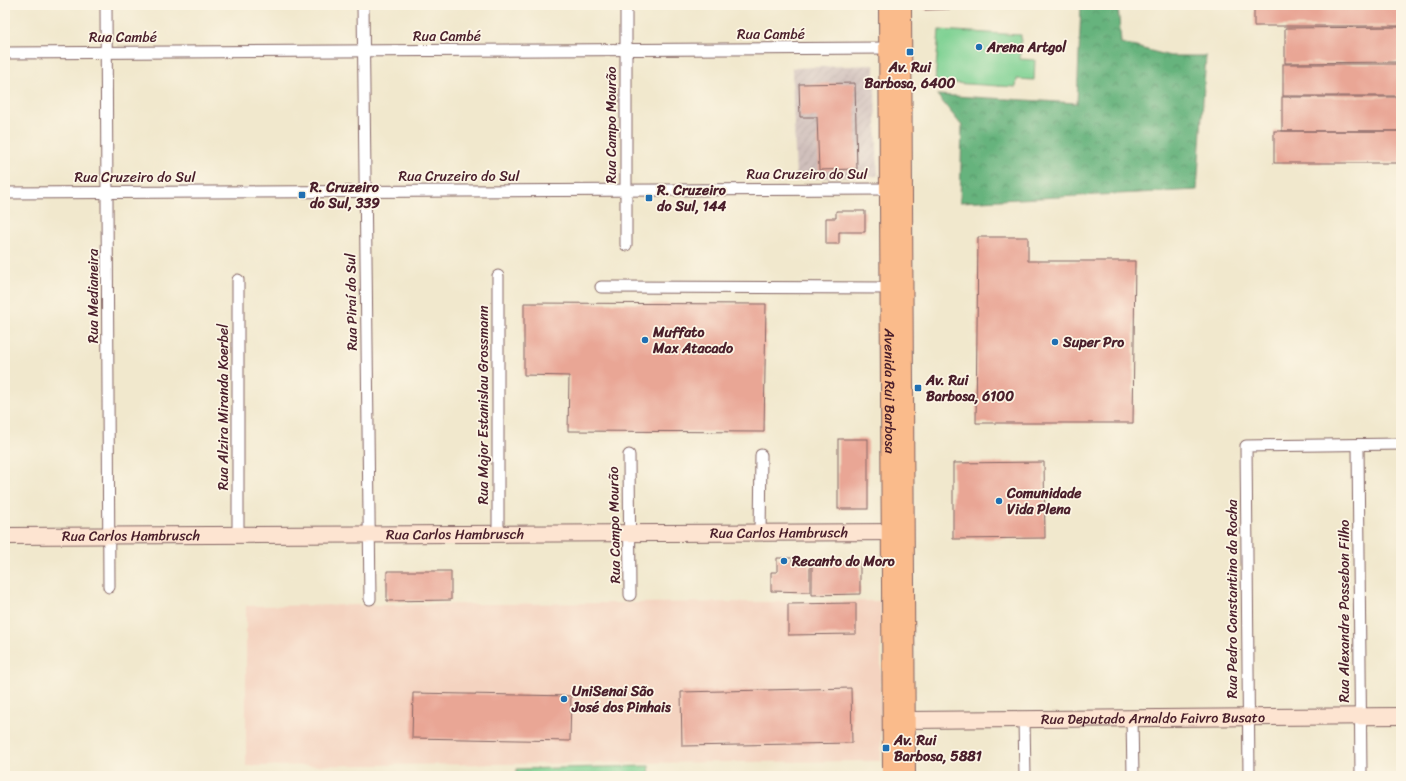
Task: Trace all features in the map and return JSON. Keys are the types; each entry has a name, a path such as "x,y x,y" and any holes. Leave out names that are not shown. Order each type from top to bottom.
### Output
{"main road":[{"name":"Avenida Rui Barbosa","path":"888,5 890,288 906,720 906,776"},
{"name":"Avenida Rui Barbosa","path":"892,776 898,532 902,5"}],"street":[{"name":"Rua Medianeira","path":"106,5 109,587"},
{"name":"Rua Piraí do Sul","path":"363,5 370,599"},
{"name":"Rua Campo Mourão","path":"626,5 626,245"},
{"name":"Rua Cambé","path":"5,53 888,48"},
{"name":"Rua Cruzeiro do Sul","path":"5,193 889,189"},
{"name":"Rua Major Estanislau Grossmann","path":"498,276 498,534"},
{"name":"Rua Alzira Miranda Koerbel","path":"238,280 238,535"},
{"path":"601,287 890,288"},
{"path":"1358,445 1401,444"},
{"name":"Rua Pedro Constantino da Rocha","path":"1249,776 1246,446 1358,445"},
{"name":"Rua Alexandre Possebon Filho","path":"1358,445 1361,776"},
{"name":"Rua Campo Mourão","path":"628,455 630,595"},
{"path":"760,455 760,533"},
{"name":"Rua Carlos Hambrusch","path":"5,536 898,532"},
{"name":"Rua Deputado Arnaldo Faivro Busato","path":"906,720 1401,716"},
{"path":"1132,718 1133,776"},
{"path":"1024,719 1025,776"}],"shaded area":[{"path":"874,65 878,176 796,179 792,68"},
{"name":"UniSenai São José dos Pinhais","path":"881,601 881,761 246,766 246,606"}],"green space":[{"path":"1081,5 1118,5 1121,43 1170,56 1206,56 1197,190 960,202 962,126 937,95 1077,103"},
{"name":"Arena Artgol","path":"939,30 1021,35 1020,59 1035,60 1034,80 1017,79 1016,87 935,82"},
{"path":"649,766 650,776 517,776 517,769"}],"building":[{"path":"925,5 953,5 953,9 925,10"},
{"path":"1254,5 1401,5 1401,26 1254,26"},
{"path":"1401,27 1401,62 1285,63 1285,28"},
{"path":"1283,64 1401,64 1401,96 1283,96"},
{"path":"855,83 857,169 819,170 817,117 800,117 799,84"},
{"path":"1282,97 1401,97 1401,131 1282,131"},
{"path":"1274,131 1401,131 1401,163 1274,163"},
{"path":"836,211 865,211 865,232 839,232 839,244 826,244 826,218 836,218"},
{"name":"Super Pro","path":"978,237 1028,237 1028,261 1135,261 1133,423 976,423"},
{"name":"Muffato Max Atacado","path":"524,303 766,304 764,432 568,431 569,376 524,375"},
{"path":"838,439 868,439 868,509 838,509"},
{"name":"Comunidade Vida Plena","path":"1044,462 1045,538 953,539 953,463"},
{"path":"777,558 793,558 792,561 810,561 810,592 771,591 771,572 777,572"},
{"path":"860,561 860,594 812,595 812,562"},
{"path":"387,571 451,571 451,600 387,601"},
{"path":"856,603 856,634 788,635 788,604"},
{"path":"851,688 852,743 682,746 681,692"},
{"path":"413,693 571,696 570,741 412,738"}],"place":[{"name":"Arena Artgol","path":"979,47"},
{"name":"Av. Rui Barbosa, 6400","path":"910,52"},
{"name":"R. Cruzeiro do Sul, 339","path":"302,195"},
{"name":"R. Cruzeiro do Sul, 144","path":"649,198"},
{"name":"Muffato Max Atacado","path":"645,340"},
{"name":"Super Pro","path":"1055,342"},
{"name":"Av. Rui Barbosa, 6100","path":"918,388"},
{"name":"Comunidade Vida Plena","path":"999,501"},
{"name":"Recanto do Moro","path":"784,561"},
{"name":"UniSenai São José dos Pinhais","path":"564,699"},
{"name":"Av. Rui Barbosa, 5881","path":"886,748"}]}
